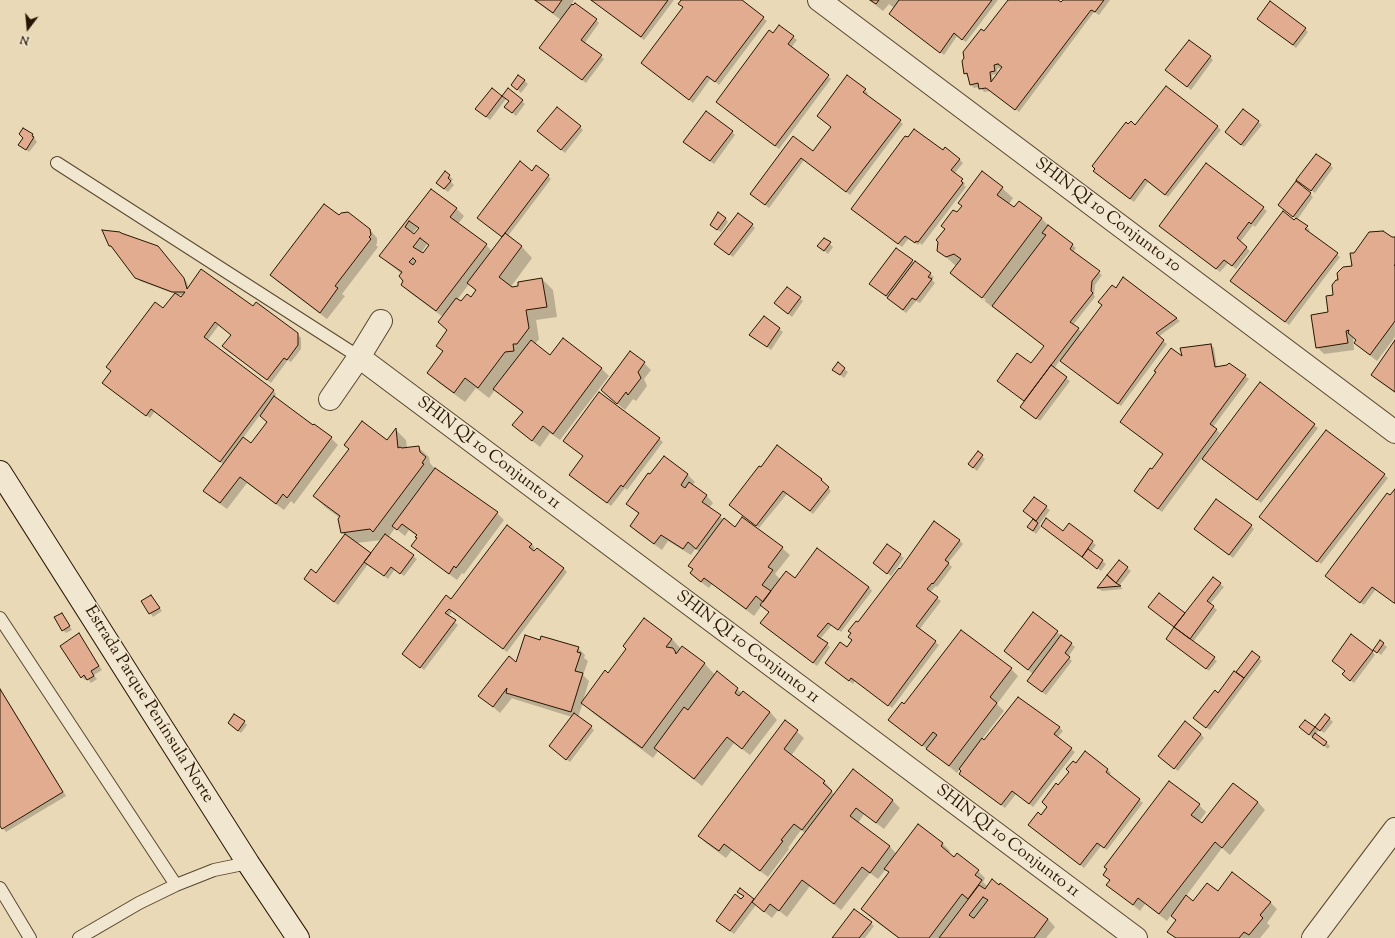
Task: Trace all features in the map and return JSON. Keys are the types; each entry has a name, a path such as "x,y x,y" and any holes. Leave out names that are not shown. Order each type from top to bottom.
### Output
{"street":[{"name":"SHIN QI 10 Conjunto 10","path":"819,0 1395,432"},
{"path":"330,399 359,357 381,321"},
{"name":"SHIN QI 10 Conjunto 11","path":"359,357 1136,938"},
{"name":"Estrada Parque Península Norte","path":"0,472 248,863 298,938"},
{"path":"1313,938 1395,829"}],"lane":[{"path":"57,163 359,357"},
{"path":"0,618 176,885"},
{"path":"79,938 139,903 176,885 214,870 248,863"},
{"path":"0,888 30,938"}],"building":[{"path":"535,0 562,0 553,13"},
{"path":"591,0 668,0 641,37"},
{"path":"681,0 742,0 764,17 715,82 707,76 689,100 641,63 683,7 678,4"},
{"path":"870,0 879,0 876,4"},
{"path":"899,0 992,0 962,40 954,33 940,53 889,14"},
{"path":"1008,0 1058,0 1061,2 1063,0 1104,0 1095,12 1091,10 1015,110 986,88 979,89 978,83 970,85 967,73 964,74 962,61 964,58 963,52 981,29 984,31","holes":["998,64 1002,67 991,82 990,72 995,71 994,65"]},
{"path":"1270,1 1306,28 1293,45 1257,19"},
{"path":"575,3 597,19 581,40 602,55 582,80 539,48 572,4 573,5"},
{"path":"779,25 794,36 788,44 829,75 775,146 716,102 769,30 773,33"},
{"path":"1189,40 1211,56 1187,87 1165,70"},
{"path":"518,75 525,80 517,90 511,85"},
{"path":"847,75 866,89 863,92 901,120 846,192 801,158 765,205 750,194 793,136 813,151 831,127 817,116"},
{"path":"1166,86 1218,126 1165,195 1145,179 1130,199 1093,171 1095,169 1092,166 1126,122 1128,124 1131,121 1135,125"},
{"path":"492,88 502,96 486,117 475,109"},
{"path":"508,88 523,100 512,113 504,107 509,101 502,96"},
{"path":"557,107 581,126 561,150 537,131"},
{"path":"1243,109 1259,121 1241,145 1225,132"},
{"path":"706,111 733,131 710,161 683,142"},
{"path":"23,128 33,134 32,136 34,137 26,150 18,145 23,138 19,134"},
{"path":"914,129 943,150 945,147 960,159 951,170 963,179 961,181 963,183 918,242 916,241 915,243 905,236 898,244 851,209 905,136 908,137"},
{"path":"1316,154 1331,164 1311,191 1296,180"},
{"path":"520,161 532,171 536,165 549,175 502,237 477,218"},
{"path":"1206,163 1264,207 1251,224 1249,222 1237,238 1247,247 1232,266 1224,260 1216,269 1159,226"},
{"path":"445,171 450,175 448,178 451,181 444,189 436,183"},
{"path":"982,171 1003,187 997,195 1014,207 1019,201 1042,218 982,298 950,273 961,259 954,254 946,257 937,251 938,242 936,240 945,229 941,226 953,210 957,212 962,206 958,203"},
{"path":"1296,181 1311,193 1293,217 1278,205"},
{"path":"431,189 457,208 450,217 487,244 436,311 401,285 403,281 399,276 402,272 379,256","holes":["409,221 419,228 414,234 405,227","420,238 429,245 423,253 413,247","413,258 416,261 413,265 409,262"]},
{"path":"324,204 339,215 341,213 348,212 370,229 371,235 369,237 371,239 335,286 338,288 320,313 270,275"},
{"path":"1283,211 1294,220 1296,218 1308,226 1305,229 1338,253 1285,322 1230,281"},
{"path":"718,212 726,218 717,230 710,225"},
{"path":"738,213 753,224 729,255 714,244"},
{"path":"1048,225 1073,244 1070,249 1100,271 1092,281 1091,291 1093,293 1070,322 1079,328 1024,401 997,381 1017,353 1031,363 1044,346 992,306 1046,235 1042,233"},
{"path":"102,230 120,232 158,246 184,278 187,289 201,269 253,306 256,302 298,333 298,345 287,360 284,358 267,380 222,346 231,335 215,322 204,337 274,390 220,462 151,409 146,416 102,383 111,371 106,367 155,302 163,308 175,293 181,297 185,292 172,292 135,278 111,246 109,246"},
{"path":"1383,231 1392,237 1395,237 1395,321 1370,355 1354,343 1356,340 1348,333 1349,330 1346,331 1348,343 1316,348 1311,315 1328,312 1326,296 1333,295 1332,285 1336,280 1338,280 1337,273 1343,267 1352,266 1350,253 1354,253 1369,232"},
{"path":"505,233 522,246 499,277 512,287 518,286 518,282 542,278 547,307 526,310 529,328 517,344 513,344 514,351 505,352 478,388 465,378 454,393 427,373 443,351 436,346 447,330 438,322 456,298 461,301 467,294 471,297 476,290 467,283"},
{"path":"824,238 831,242 824,251 817,246"},
{"path":"896,248 913,260 886,296 869,284"},
{"path":"915,261 931,273 928,277 932,279 916,300 912,298 903,310 887,298"},
{"path":"1123,277 1177,318 1156,333 1164,340 1118,404 1060,361 1102,305 1098,302 1112,285 1116,288"},
{"path":"787,287 801,297 788,314 774,303"},
{"path":"764,316 780,328 767,347 749,335"},
{"path":"563,338 602,368 553,434 543,426 532,441 512,425 523,412 493,389 531,340 550,355"},
{"path":"1395,340 1395,392 1371,375"},
{"path":"1211,344 1215,367 1227,365 1229,363 1246,375 1210,424 1217,429 1158,509 1134,491 1150,468 1152,469 1163,454 1120,422 1156,372 1154,371 1171,348 1182,356 1180,348"},
{"path":"630,351 645,362 638,372 641,378 628,395 626,392 617,404 601,390"},
{"path":"838,362 845,368 840,375 832,370"},
{"path":"1051,365 1067,377 1036,419 1020,407"},
{"path":"1260,382 1315,424 1257,500 1202,459"},
{"path":"599,392 660,438 623,487 621,485 607,503 569,475 583,456 563,441"},
{"path":"274,396 332,437 287,498 283,494 276,504 240,477 220,503 203,491 243,437 251,443 267,422 260,416"},
{"path":"362,421 387,440 396,428 398,448 419,446 420,452 426,457 422,463 424,464 373,532 370,529 341,533 338,519 340,516 313,496 349,449 344,445"},
{"path":"1326,430 1385,474 1317,562 1259,517"},
{"path":"777,445 822,479 821,480 829,487 810,511 783,491 756,526 729,505 759,466 761,467"},
{"path":"978,451 983,455 973,468 968,464"},
{"path":"664,456 688,474 681,485 685,488 689,482 707,495 702,502 721,515 696,549 688,542 683,549 661,535 654,544 630,526 639,513 626,504 648,473 650,474"},
{"path":"435,468 498,512 456,568 454,566 449,574 411,546 417,538 415,537 417,535 402,524 397,530 392,526"},
{"path":"1395,489 1395,603 1372,587 1360,603 1325,576 1387,493 1390,495"},
{"path":"1034,497 1047,506 1036,521 1023,511"},
{"path":"1216,499 1252,525 1229,555 1194,529"},
{"path":"742,517 783,547 768,567 773,570 762,585 771,591 763,602 756,596 746,609 704,578 701,582 690,573 693,569 688,566 724,518 735,527"},
{"path":"1046,518 1063,531 1069,523 1093,541 1082,557 1041,526"},
{"path":"1033,519 1038,523 1033,531 1027,527"},
{"path":"934,521 960,540 945,560 949,563 933,584 932,583 927,589 938,597 916,626 936,641 888,706 851,678 849,681 825,663 840,642 847,647 852,640 848,637 851,633 848,631 856,621 858,622 899,568 900,569"},
{"path":"507,525 532,544 529,547 534,551 537,548 564,568 503,649 449,609 445,613 456,620 420,668 402,654 446,595 451,599"},
{"path":"345,534 371,553 334,602 304,579 311,569 316,573"},
{"path":"385,534 414,555 400,574 391,567 384,576 364,562"},
{"path":"887,544 901,554 887,574 873,563"},
{"path":"817,548 869,587 838,630 828,623 817,636 828,643 813,663 760,623 769,612 760,605 786,571 795,578"},
{"path":"1088,549 1103,560 1097,569 1082,557"},
{"path":"1119,560 1128,567 1116,583 1107,575"},
{"path":"1107,575 1116,583 1121,586 1097,588"},
{"path":"1213,577 1221,583 1207,601 1214,606 1190,639 1174,627"},
{"path":"1159,593 1185,613 1174,627 1148,607"},
{"path":"151,595 160,608 149,614 141,601"},
{"path":"1033,612 1058,631 1028,670 1004,651"},
{"path":"62,613 70,626 62,631 54,617"},
{"path":"644,618 672,639 666,647 673,648 676,654 682,646 705,663 642,748 581,703 605,670 608,673 626,649 623,646"},
{"path":"1174,627 1215,657 1206,669 1166,639"},
{"path":"961,630 1012,668 990,697 997,703 949,766 926,749 937,735 933,732 922,746 888,720 902,702 904,704"},
{"path":"79,633 99,666 91,671 94,676 87,680 84,675 81,678 60,646"},
{"path":"1351,634 1373,651 1350,681 1342,674 1345,671 1332,661"},
{"path":"525,635 540,640 541,636 579,647 577,652 581,653 575,671 583,673 571,712 506,693 507,688 493,707 478,696 509,656 516,662"},
{"path":"1061,635 1072,643 1065,653 1070,657 1042,692 1027,681"},
{"path":"1380,640 1384,643 1377,653 1373,650"},
{"path":"1252,651 1260,657 1244,678 1236,672"},
{"path":"717,671 738,688 735,693 739,696 743,691 770,712 742,749 727,737 694,779 654,748 684,707 688,710"},
{"path":"1234,671 1244,678 1206,728 1193,718 1215,690 1218,693"},
{"path":"0,689 63,792 2,829 0,826"},
{"path":"1018,697 1060,727 1054,734 1072,748 1029,804 1012,791 1001,805 959,774 961,771 959,769 982,738 984,740"},
{"path":"574,713 592,726 566,760 549,746"},
{"path":"234,714 245,721 238,731 228,723"},
{"path":"1325,714 1330,718 1320,731 1315,727"},
{"path":"785,720 798,730 784,749 825,781 823,783 832,791 802,830 794,824 760,871 724,844 719,851 698,836"},
{"path":"1305,720 1315,727 1309,735 1299,727"},
{"path":"1185,721 1201,734 1174,769 1158,756"},
{"path":"1315,733 1327,742 1324,746 1312,737"},
{"path":"1085,751 1108,769 1106,772 1140,799 1104,848 1097,843 1080,865 1028,825 1038,812 1041,815 1047,807 1042,802 1056,783 1058,785 1069,772 1066,769 1073,761 1076,763"},
{"path":"853,769 893,800 876,823 856,808 850,816 890,846 870,873 862,867 834,904 802,880 779,911 770,904 764,912 752,902"},
{"path":"1169,781 1200,804 1191,815 1202,823 1233,783 1258,802 1222,848 1215,842 1159,914 1138,898 1133,905 1106,885 1110,880 1103,875 1107,869 1104,867"},
{"path":"918,824 943,843 941,846 954,857 957,853 979,870 975,875 982,880 968,899 962,894 929,938 899,938 861,909 889,872 884,869"},
{"path":"1232,872 1271,902 1260,915 1263,918 1249,935 1244,932 1239,938 1176,938 1167,932 1176,920 1171,916 1186,895 1193,901 1207,883 1218,891"},
{"path":"992,879 999,885 1000,883 1048,919 1034,938 939,938 979,885 985,889","holes":["983,897 988,900 974,918 969,915"]},
{"path":"740,888 754,899 730,931 716,921 735,894 741,899 744,896 737,892"},
{"path":"854,909 872,922 859,938 832,938"}]}
